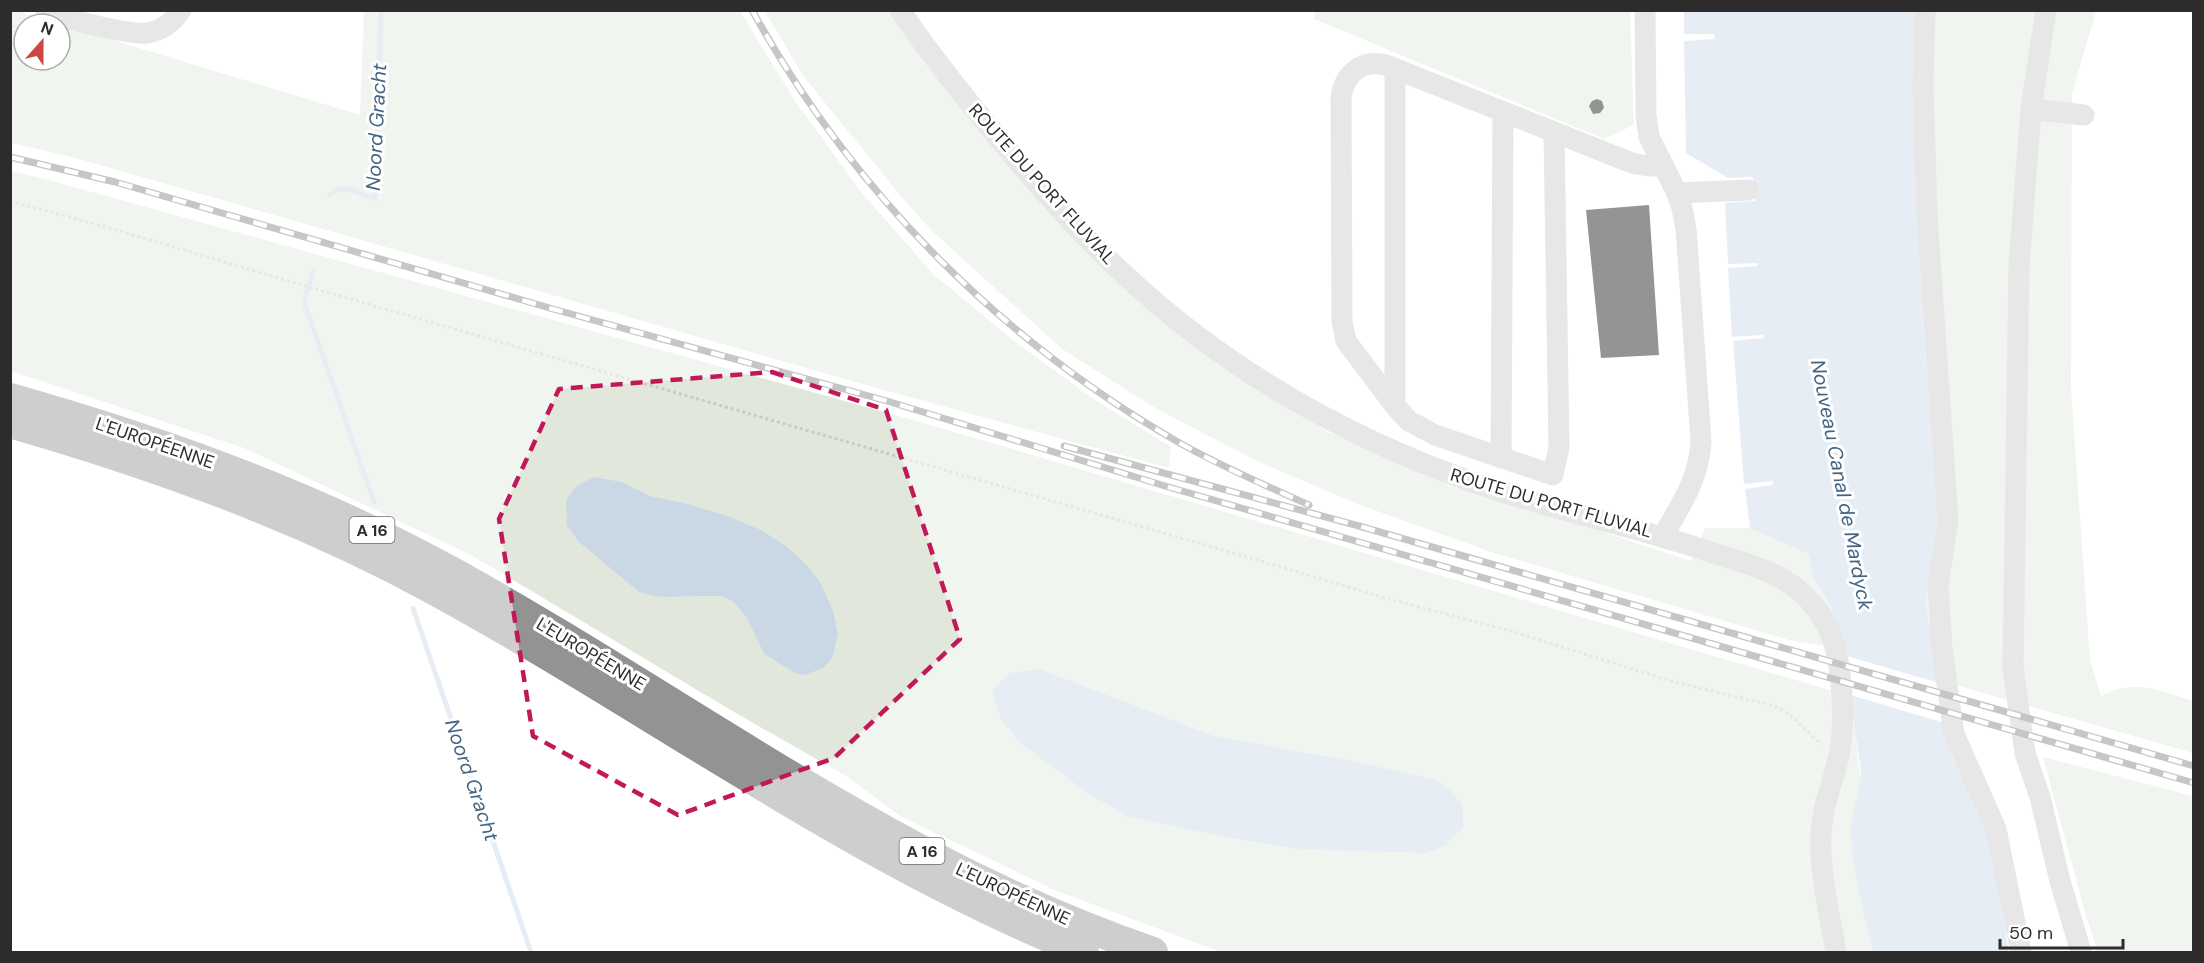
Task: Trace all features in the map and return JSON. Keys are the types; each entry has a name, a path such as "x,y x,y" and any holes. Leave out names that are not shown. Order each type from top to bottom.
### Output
{"highway":[{"name":"L'EUROPÉENNE","path":"10,398 128,433 214,462 360,524 485,590 842,806 916,847 1040,908 1153,952"},
{"name":"L'EUROPÉENNE","path":"10,423 200,483 283,517 374,559 491,623 862,845 965,900 1084,952"}],"street":[{"path":"46,10 64,18 145,34 166,25 182,10"},
{"name":"ROUTE DU PORT FLUVIAL","path":"900,10 933,57 981,118 1075,226 1136,286 1231,361 1333,422 1389,449 1441,471 1520,498 1663,536 1745,563 1777,576 1795,588 1817,610 1832,637 1842,702 1843,726 1838,760 1824,808 1820,840 1836,952"},
{"path":"1644,10 1646,116 1649,137 1677,193 1686,229 1701,441 1699,463 1693,483 1663,536"},
{"path":"1925,10 1923,85 1927,215 1948,521 1938,585 1942,649 1954,734 1996,829 2021,952"},
{"path":"2046,10 2031,109 2019,266 2013,668 2025,753 2040,797 2060,881 2081,952"},
{"path":"1554,133 1558,455 1553,476 1426,431 1409,421 1395,406 1347,341 1343,329 1341,98 1346,81 1357,68 1372,63 1395,68 1632,163 1648,166 1662,165"},
{"path":"1395,68 1395,406"},
{"path":"2031,109 2084,115"},
{"path":"1501,458 1503,112"},
{"path":"1677,193 1749,190"}],"path":[{"path":"10,201 1254,558 1385,598 1511,631 1674,682 1772,705 1788,713 1838,760"}],"highlighted area":[{"path":"772,372 886,410 960,639 834,758 678,815 533,736 499,519 559,389"}],"shaded area":[{"path":"1316,10 1630,11 1634,125 1604,139 1314,19"},
{"path":"11,11 20,12 12,12 12,72 72,72 72,28 360,115 364,11 740,11 795,101 861,192 933,274 1013,340 1089,396 1171,447 1169,468 873,387 72,157 11,143"},
{"path":"765,11 894,11 1091,255 1188,342 1326,431 1448,485 1592,528 1691,561 1705,528 1750,528 1808,554 1815,579 1836,620 1842,649 1789,640 1494,553 1363,506 1259,462 1157,409 1062,349 932,231 804,77"},
{"path":"1914,11 2096,11 2072,94 2071,389 2090,660 2101,696 2136,687 2158,690 2193,701 2193,753 1938,680 1926,604 1928,581 1937,542 1914,175"},
{"path":"10,171 920,422 1850,696 1861,779 1851,838 1873,952 1218,951 1057,891 900,816 846,776 471,555 244,448 11,371","holes":["622,482 651,496 689,504 728,516 762,530 786,546 834,613 838,633 833,657 805,675 796,674 764,654 746,617 735,602 721,596 669,597"]},
{"path":"2043,757 2193,796 2193,952 2098,952"}],"water":[{"name":"Nouveau Canal de Mardyck","path":"1684,11 1914,11 1915,138 1920,263 1938,515 1937,542 1928,581 1926,604 1950,750 1978,804 1986,829 1995,864 2009,952 1873,952 1852,852 1851,829 1861,770 1839,630 1831,607 1814,579 1808,554 1750,528 1745,489 1773,485 1773,481 1744,484 1733,341 1763,338 1764,335 1732,337 1728,268 1757,266 1758,263 1728,264 1725,203 1755,201 1753,177 1728,178 1686,153 1684,41 1715,39 1714,34 1684,34"},
{"path":"594,477 622,482 651,496 689,504 728,516 762,530 786,546 808,566 820,582 834,613 838,633 833,657 823,668 805,675 796,674 764,654 746,617 734,602 721,596 669,597 639,592 579,542 567,526 566,501 575,487"},
{"path":"1039,669 1214,736 1362,763 1436,780 1451,790 1463,806 1463,828 1446,845 1426,853 1300,849 1220,836 1126,816 1085,791 1024,746 1002,721 992,691 1009,673"}],"pier":[{"path":"1840,654 1942,684 1948,724 1847,694"}],"building":[{"path":"1597,99 1602,101 1604,108 1600,113 1593,114 1589,106"},
{"path":"1649,205 1659,355 1601,358 1586,210"}],"waterway":[{"name":"Noord Gracht","path":"330,195 335,191 345,189 375,199 381,10"},
{"name":"Noord Gracht","path":"313,271 304,302 374,502"},
{"name":"Noord Gracht","path":"413,608 531,952"}],"railway":[{"path":"752,10 791,76 835,139 883,199 935,255 991,308 1050,357 1113,402 1194,451 1309,505"},
{"path":"10,157 115,182 553,309 887,401 1165,486 2194,783"},
{"path":"1064,446 1359,526 2194,766"}]}
